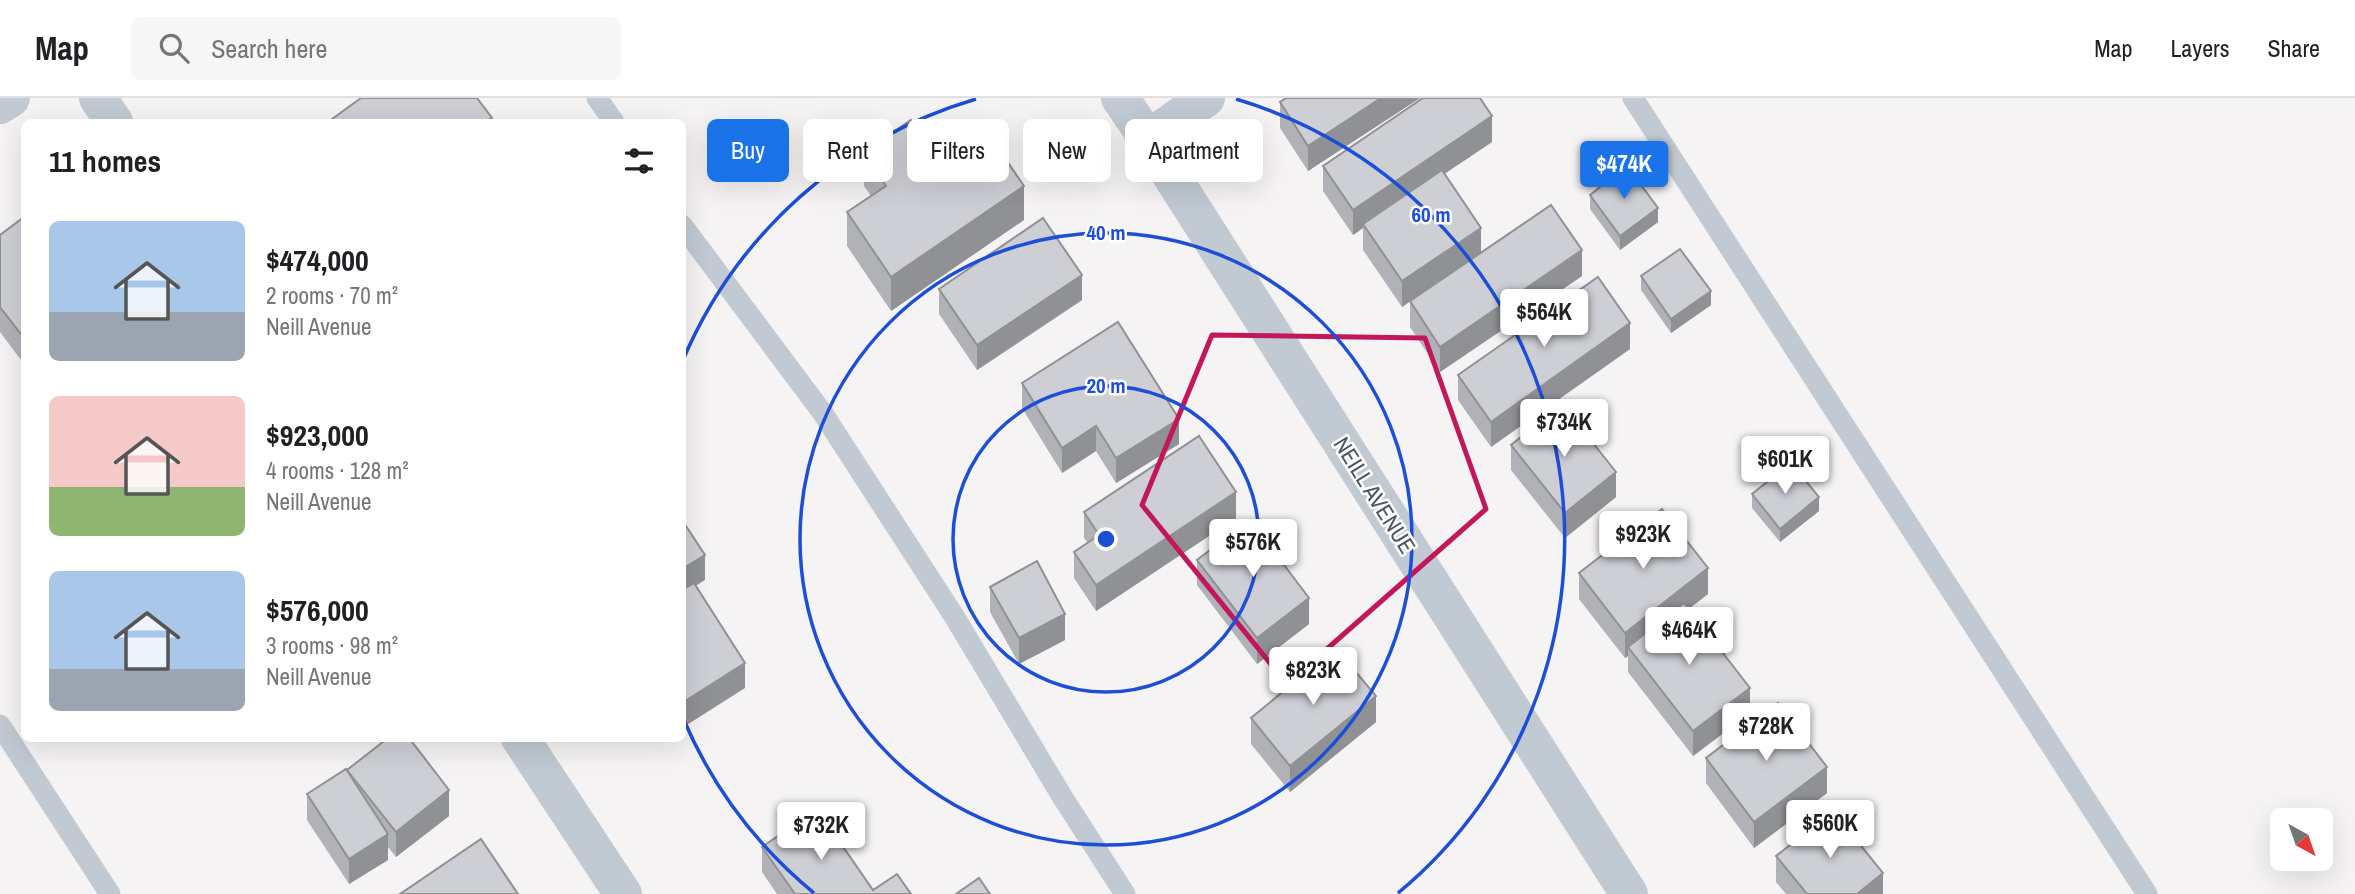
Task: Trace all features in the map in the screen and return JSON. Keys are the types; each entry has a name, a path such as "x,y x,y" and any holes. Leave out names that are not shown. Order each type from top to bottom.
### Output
{"street":[{"path":"0,105 11,98"},
{"path":"97,98 112,119"},
{"name":"NEILL AVENUE","path":"1120,98 1134,119"},
{"path":"1176,119 1206,98"},
{"name":"NEILL AVENUE","path":"1175,182 1629,894"},
{"path":"523,742 623,894"}],"lane":[{"path":"597,98 612,119"},
{"path":"1633,98 2147,894"},
{"path":"686,230 822,412 954,616 1063,798 1125,894"},
{"path":"0,725 110,894"}],"highlighted area":[{"path":"1212,335 1425,338 1486,509 1287,684 1142,505"}],"building":[{"path":"361,98 477,98 492,118 490,119 332,119"},
{"path":"1286,98 1381,98 1308,146 1280,102"},
{"path":"1423,98 1480,98 1492,116 1353,210 1323,166"},
{"path":"907,123 907,182 1009,182 1009,164 1024,186 891,277 847,212 886,186 883,182 893,182 893,132"},
{"path":"1627,166 1658,208 1620,236 1590,195"},
{"path":"1442,170 1481,228 1402,281 1363,224"},
{"path":"1551,205 1582,250 1440,347 1410,301"},
{"path":"1043,218 1082,275 977,345 939,289"},
{"path":"21,219 21,334 0,307 0,235"},
{"path":"1680,249 1711,291 1671,319 1641,276"},
{"path":"1598,277 1630,323 1491,422 1458,375"},
{"path":"1118,322 1179,419 1116,458 1096,426 1062,448 1022,383"},
{"path":"1562,404 1616,472 1565,513 1511,445"},
{"path":"1199,436 1236,492 1096,585 1074,552 1099,535 1084,512"},
{"path":"1791,463 1819,497 1780,529 1752,494"},
{"path":"1662,509 1708,568 1625,633 1579,573"},
{"path":"1250,520 1309,598 1257,638 1197,560"},
{"path":"686,526 705,555 686,567"},
{"path":"1037,561 1065,614 1019,638 990,587"},
{"path":"694,583 745,663 686,700 686,588"},
{"path":"1684,603 1750,688 1693,731 1628,647"},
{"path":"1336,648 1376,696 1290,766 1251,718"},
{"path":"1778,703 1827,767 1754,822 1706,758"},
{"path":"383,742 412,742 449,790 396,832 347,770"},
{"path":"346,769 388,834 349,859 307,794"},
{"path":"817,809 873,890 897,874 911,894 795,894 762,847"},
{"path":"1833,811 1883,873 1857,894 1807,894 1776,856"},
{"path":"481,839 518,894 400,894"},
{"path":"979,878 990,894 956,894"}]}
